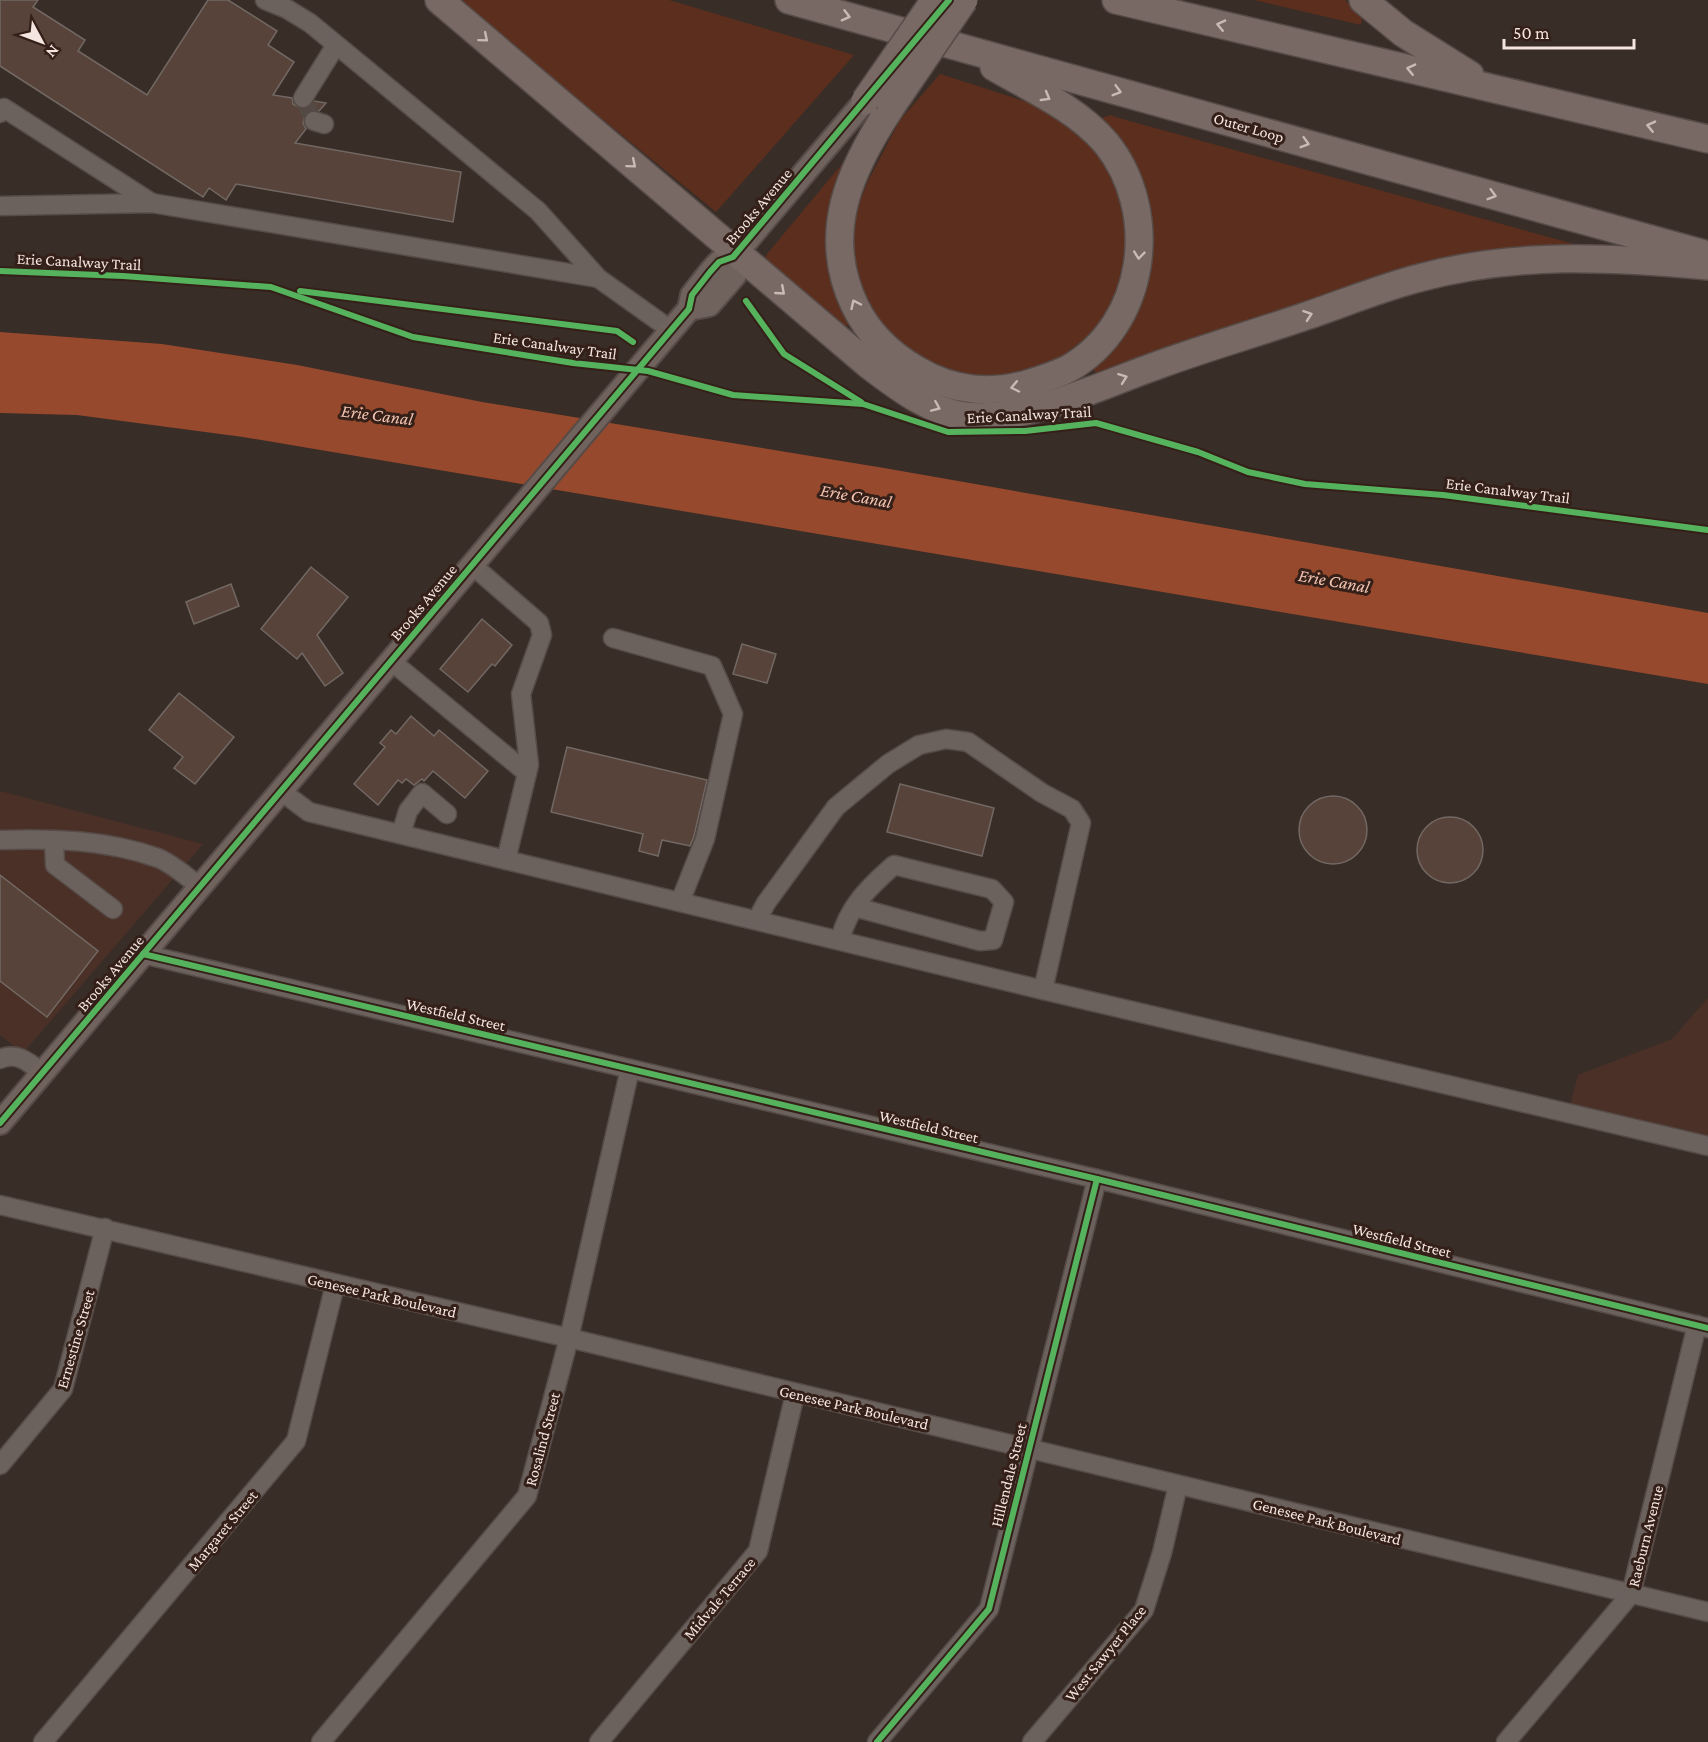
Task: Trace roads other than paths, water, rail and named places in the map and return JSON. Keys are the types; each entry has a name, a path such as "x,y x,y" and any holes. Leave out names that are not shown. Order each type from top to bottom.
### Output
{"highway":[{"path":"439,0 735,255 870,366 903,390 936,409 964,416 993,417 1029,411 1163,363 1419,278 1485,263 1582,257 1626,258 1708,266"},
{"name":"Outer Loop","path":"789,0 1708,255"},
{"path":"865,101 935,0"},
{"path":"959,47 1066,109 1106,143 1129,183 1141,236 1139,261 1133,284 1123,309 1109,333 1069,368 1045,379 995,390 972,390 931,378 912,368 879,341 865,323 854,303 845,281 841,257 841,221 845,195 854,171 872,136 964,0"},
{"path":"1116,0 1708,139"},
{"path":"1363,0 1403,33 1489,87"}],"main road":[{"name":"Brooks Avenue","path":"0,1123 689,309 692,295 710,272 719,262 735,255 865,101"}],"street":[{"path":"265,0 287,9 310,23 538,212 598,278 671,330"},
{"path":"303,98 336,45"},
{"path":"0,113 4,108 152,203"},
{"path":"0,206 152,203 598,278"},
{"path":"476,560 539,623 542,635 521,694 529,765 506,860"},
{"path":"613,638 712,666 733,714 705,839 680,902"},
{"path":"391,661 527,773"},
{"path":"757,920 766,903 836,807 888,764 919,745 946,739 968,742 1042,793 1072,809 1081,823 1043,990"},
{"path":"281,791 309,812 1043,990 1708,1146"},
{"path":"400,834 408,811 422,793 447,814"},
{"path":"0,840 54,840 117,848 159,859 177,869 200,887"},
{"path":"54,840 55,865 113,909"},
{"path":"840,940 844,925 855,907 868,887 894,865 992,889 1004,902 993,940 980,941 855,907"},
{"name":"Westfield Street","path":"143,954 1097,1179 1703,1327"},
{"path":"0,1059 7,1056 24,1059 42,1073"},
{"name":"Rosalind Street","path":"321,1742 527,1496 569,1338 630,1069"},
{"name":"Hillendale Street","path":"877,1742 989,1609 1097,1179"},
{"name":"Genesee Park Boulevard","path":"0,1205 569,1338 1708,1612"},
{"name":"Ernestine Street","path":"2,1458 63,1389 105,1228"},
{"name":"Margaret Street","path":"43,1742 296,1441 335,1285"},
{"name":"Raeburn Avenue","path":"1506,1742 1631,1594 1703,1327"},
{"name":"Midvale Terrace","path":"598,1742 759,1551 795,1394"},
{"name":"West Sawyer Place","path":"1032,1742 1144,1610 1162,1553 1178,1485"}],"water":[{"name":"Erie Canal","path":"0,332 162,344 297,365 482,402 884,468 1708,613 1708,684 243,437 77,415 0,413"}],"tunnel":[{"path":"303,98 314,121"}]}
